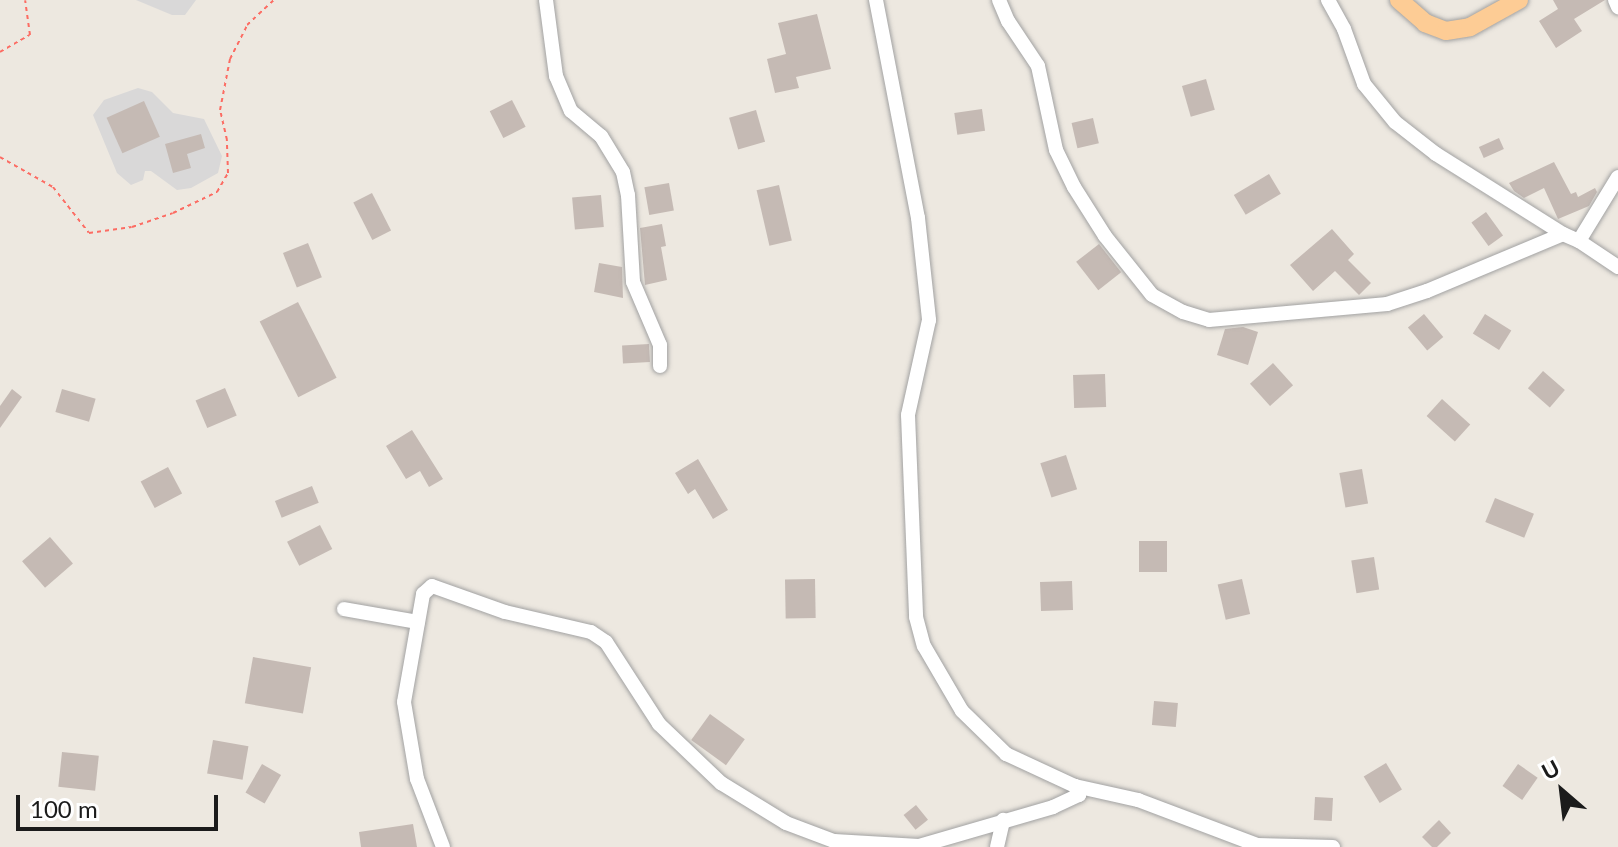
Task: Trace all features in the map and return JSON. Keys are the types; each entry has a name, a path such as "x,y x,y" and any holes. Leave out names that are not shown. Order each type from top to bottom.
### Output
{"main road":[{"path":"1399,0 1425,23 1446,31 1470,27 1519,0"}],"street":[{"path":"546,0 556,76 571,111 601,136 623,172 628,195 633,282 660,345 660,366"},
{"path":"876,0 918,218 929,320 908,415 916,617 931,659 962,711 984,737 1006,754 1075,786 1138,800 1257,845 1333,847"},
{"path":"999,0 1008,21 1038,66 1056,150 1074,187 1105,236 1152,295 1183,312 1209,320 1387,304 1427,291 1563,234"},
{"path":"1328,0 1344,29 1364,84 1395,122 1436,154 1618,267"},
{"path":"1615,0 1618,7"},
{"path":"1579,241 1618,177"},
{"path":"443,847 417,779 404,702 423,594 432,586 534,620 591,632 606,642 659,724 721,783 786,823 834,841 919,846 1070,799 1079,795 1075,786"},
{"path":"344,609 418,622"},
{"path":"997,847 1003,820"}],"path":[{"path":"0,52 30,35 25,0"},
{"path":"0,157 53,187 89,233 132,227 173,213 217,192 228,173 227,140 220,110 230,59 247,25 274,0"}],"shaded area":[{"path":"136,0 196,0 185,15 172,15"},
{"path":"138,88 152,92 173,113 204,119 222,156 218,173 191,188 177,190 151,171 145,171 143,180 131,185 117,173 93,115 104,100"}],"building":[{"path":"1553,0 1605,0 1574,19 1582,31 1556,48 1539,21 1558,9"},
{"path":"817,14 831,69 796,77 799,88 775,93 767,59 786,54 778,23"},
{"path":"1206,79 1215,110 1191,117 1182,86"},
{"path":"512,100 526,127 503,138 490,111"},
{"path":"144,101 160,137 122,153 107,118"},
{"path":"982,109 985,131 957,135 954,113"},
{"path":"756,110 765,142 738,149 729,118"},
{"path":"1093,118 1099,143 1077,148 1072,123"},
{"path":"201,134 205,148 187,154 191,168 173,173 165,144"},
{"path":"1499,138 1504,149 1484,158 1479,147"},
{"path":"1554,162 1571,194 1576,192 1578,197 1595,188 1597,192 1589,206 1558,219 1544,188 1524,198 1509,183"},
{"path":"1269,174 1281,194 1246,215 1234,195"},
{"path":"669,183 674,211 649,215 644,187"},
{"path":"779,185 792,241 769,246 757,190"},
{"path":"372,193 391,230 372,240 353,203"},
{"path":"601,195 604,227 575,229 572,198"},
{"path":"1486,212 1503,235 1488,246 1471,223"},
{"path":"662,224 666,246 661,247 667,280 645,285 640,228"},
{"path":"1332,229 1354,254 1348,260 1371,283 1359,295 1335,271 1313,291 1290,265"},
{"path":"308,243 322,277 297,287 283,253"},
{"path":"1099,244 1121,272 1098,290 1076,262"},
{"path":"599,263 622,267 623,298 594,292"},
{"path":"298,302 337,378 298,397 260,322"},
{"path":"1424,314 1443,337 1427,350 1408,327"},
{"path":"1485,314 1511,330 1499,350 1473,334"},
{"path":"1243,327 1258,332 1248,365 1217,355 1225,329"},
{"path":"649,344 650,362 623,363 622,345"},
{"path":"1273,363 1293,385 1270,406 1250,384"},
{"path":"1543,371 1565,390 1550,407 1528,388"},
{"path":"1105,374 1106,407 1074,408 1073,375"},
{"path":"225,388 237,416 207,428 196,401"},
{"path":"12,389 22,397 0,428 0,406"},
{"path":"62,389 96,399 89,422 55,412"},
{"path":"1442,399 1470,424 1455,442 1427,416"},
{"path":"412,430 443,479 429,487 420,471 406,479 386,446"},
{"path":"1066,455 1077,489 1051,498 1040,463"},
{"path":"698,459 728,510 713,519 695,489 688,494 675,473"},
{"path":"168,467 182,493 155,508 141,482"},
{"path":"1362,469 1368,503 1345,507 1339,473"},
{"path":"312,486 319,503 282,518 275,501"},
{"path":"1495,498 1534,514 1524,538 1485,522"},
{"path":"320,525 332,549 299,566 287,542"},
{"path":"50,537 73,563 45,588 22,561"},
{"path":"1139,541 1167,541 1167,572 1139,572"},
{"path":"1374,557 1379,590 1356,593 1351,561"},
{"path":"815,579 816,618 786,619 785,580"},
{"path":"1242,579 1250,614 1226,620 1218,585"},
{"path":"1072,581 1073,610 1041,611 1040,582"},
{"path":"253,657 311,667 303,714 245,703"},
{"path":"1154,701 1178,703 1176,727 1152,725"},
{"path":"710,714 745,739 726,765 691,740"},
{"path":"213,740 248,746 243,780 207,773"},
{"path":"62,752 99,756 95,791 58,787"},
{"path":"1386,763 1402,790 1380,803 1364,776"},
{"path":"262,764 281,775 265,804 246,793"},
{"path":"1518,764 1538,778 1522,800 1503,786"},
{"path":"1315,797 1333,798 1332,821 1314,820"},
{"path":"916,805 928,820 916,830 904,815"},
{"path":"1439,820 1451,833 1437,847 1432,847 1422,837"},
{"path":"413,824 417,847 361,847 359,832"}]}
